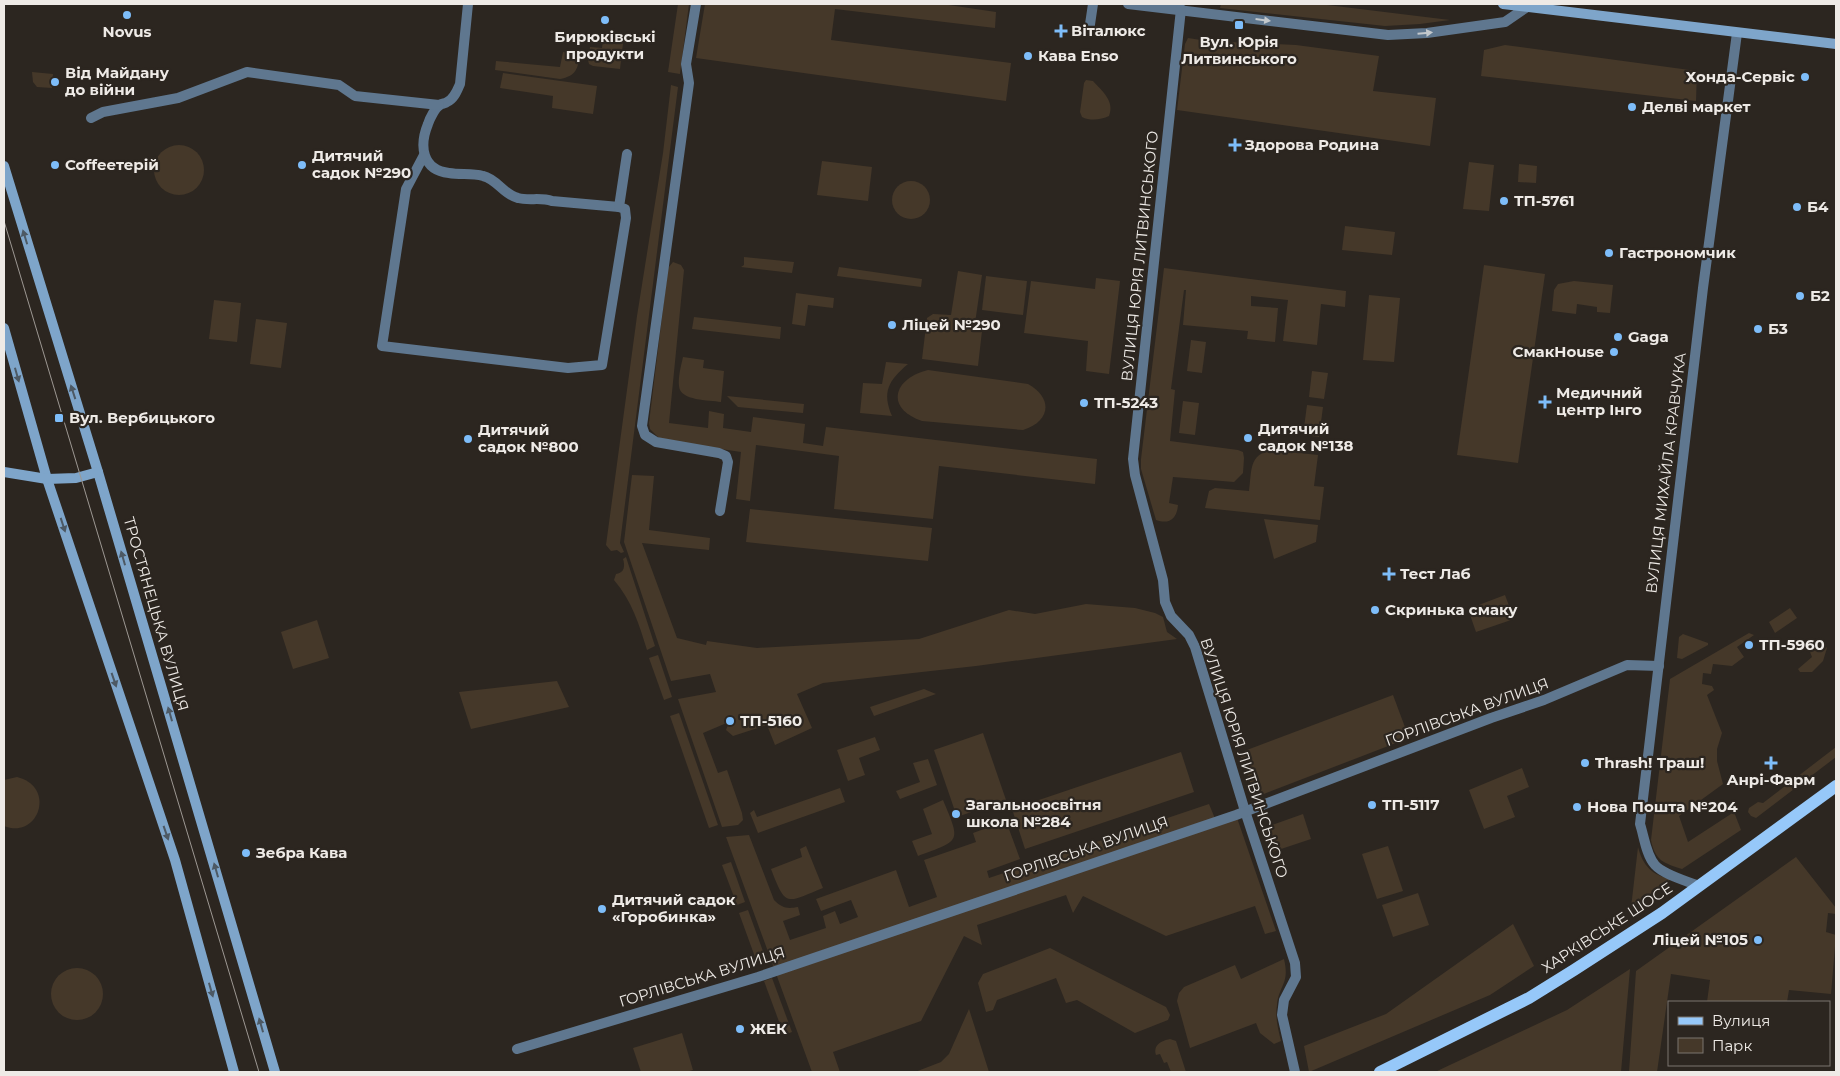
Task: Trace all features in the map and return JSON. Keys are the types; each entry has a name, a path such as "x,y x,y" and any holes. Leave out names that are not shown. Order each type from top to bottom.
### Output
{"main road":[{"path":"1503,4 1836,44"},
{"name":"ТРОСТЯНЕЦЬКА ВУЛИЦЯ","path":"4,166 98,472 275,1072"},
{"path":"4,328 47,479 175,860 234,1072"},
{"path":"4,472 47,479 76,478 98,472"},
{"name":"ХАРКІВСЬКЕ ШОСЕ","path":"1388,1071 1529,998 1625,937 1699,886 1836,786"}],"street":[{"path":"91,118 103,112 178,98 247,72 340,85 356,96 439,105 448,102 456,95 460,84 468,4"},
{"path":"696,4 686,64 689,83 642,426 645,435 656,442 719,453 726,456 728,462 720,511"},
{"path":"1089,31 1093,4"},
{"path":"1128,4 1388,35 1427,33 1505,22 1527,7"},
{"name":"ВУЛИЦЯ ЮРІЯ ЛИТВИНСЬКОГО","path":"1181,10 1134,459 1135,475 1163,580 1165,602 1171,616 1189,635 1195,647 1245,811 1295,963 1296,977 1284,1000 1282,1015 1295,1072"},
{"name":"ВУЛИЦЯ МИХАЙЛА КРАВЧУКА","path":"1699,886 1663,872 1654,865 1649,855 1640,824 1703,288 1737,33"},
{"path":"424,155 406,189 382,346 568,368 602,365 626,218 625,209 546,199 517,198 484,176 447,173 431,167 424,155 423,142 428,124 439,105"},
{"path":"619,207 627,154"},
{"name":"ГОРЛІВСЬКА ВУЛИЦЯ","path":"517,1049 758,977 1245,811 1544,700 1627,664 1658,666"}],"green space":[{"path":"678,4 689,4 680,74 668,72"},
{"path":"705,4 942,4 996,12 995,28 835,9 831,40 1011,63 1006,101 696,58"},
{"path":"1221,4 1319,4 1450,20 1385,26 1220,8"},
{"path":"604,33 624,35 620,69 589,64 590,47 602,48"},
{"path":"1188,38 1207,41 1296,45 1379,56 1373,91 1436,98 1430,146 1177,110 1185,44"},
{"path":"1505,45 1697,71 1696,101 1481,76 1484,50"},
{"path":"563,52 580,54 575,71 565,78 560,79 495,70 496,61 560,67"},
{"path":"32,72 53,74 52,88 37,87 33,82"},
{"path":"503,73 597,86 593,114 552,108 553,96 500,88"},
{"path":"1086,80 1093,81 1107,97 1110,106 1109,116 1096,120 1082,117 1080,112"},
{"path":"671,85 678,87 620,543 624,552 621,553 617,550 611,551 606,545 637,316 663,153"},
{"path":"179,145 188,147 199,156 204,170 202,179 193,190 179,195 170,193 159,184 154,170 156,161 165,150"},
{"path":"822,161 872,167 868,201 817,195"},
{"path":"1469,162 1494,165 1489,211 1463,209"},
{"path":"1519,164 1537,166 1536,183 1518,182"},
{"path":"911,181 925,186 930,200 925,214 911,219 897,214 892,200 897,186"},
{"path":"1345,226 1395,232 1392,255 1342,250"},
{"path":"744,257 794,262 792,273 741,267 744,265"},
{"path":"673,262 681,265 684,270 669,423 708,428 709,411 724,414 723,428 751,432 753,417 805,424 803,443 823,446 826,427 1097,459 1095,484 939,466 933,519 834,509 839,456 756,445 750,501 736,499 741,452 661,440 650,429 649,423 668,268"},
{"path":"1484,265 1545,274 1518,463 1457,455"},
{"path":"839,267 922,279 921,287 837,276"},
{"path":"1164,268 1346,291 1345,307 1321,304 1317,345 1283,341 1288,300 1251,296 1251,306 1278,308 1275,342 1247,339 1248,331 1183,325 1186,290 1184,290 1171,389 1175,390 1170,441 1243,452 1243,473 1234,482 1173,477 1169,503 1178,505 1174,517 1165,522 1156,520 1141,469"},
{"path":"958,271 982,275 974,330 982,331 978,366 922,359 927,318 933,314 951,315"},
{"path":"986,276 1027,281 1023,315 982,310"},
{"path":"1096,278 1120,281 1109,374 1086,371 1088,341 1024,333 1031,281 1095,289"},
{"path":"1574,281 1613,285 1610,313 1597,312 1597,307 1577,304 1576,314 1552,311 1554,290 1558,284"},
{"path":"796,293 834,298 833,308 808,305 805,326 792,324"},
{"path":"1369,295 1400,298 1394,362 1363,360"},
{"path":"214,300 241,303 237,342 209,339"},
{"path":"694,317 781,327 780,339 692,329"},
{"path":"256,319 287,323 281,368 250,364"},
{"path":"1191,340 1206,342 1202,373 1187,371"},
{"path":"683,357 704,360 703,368 724,371 721,402 696,399 684,395 679,386"},
{"path":"886,362 908,364 896,376 887,393 892,416 860,413 863,383 882,384"},
{"path":"928,370 1028,384 1042,396 1045,402 1043,415 1039,421 1023,430 922,421 902,409 898,401 898,394 901,386 907,380 916,374"},
{"path":"1312,371 1328,373 1324,399 1309,397"},
{"path":"727,396 804,404 803,413 738,407"},
{"path":"1183,401 1199,403 1195,435 1179,433"},
{"path":"1307,405 1323,407 1319,437 1303,435"},
{"path":"1272,450 1318,455 1314,486 1324,487 1320,520 1205,508 1209,491 1215,488 1249,491 1251,471 1255,460 1264,452"},
{"path":"632,475 654,476 649,530 710,538 709,550 642,543 677,638 706,645 707,641 757,648 919,639 1009,610 1035,614 1086,604 1135,608 1155,613 1163,617 1167,632 1177,639 976,666 823,683 797,694 812,728 775,745 767,725 733,736 726,730 729,722 703,733 718,773 727,770 742,813 743,820 738,825 722,827 678,699 716,692 710,674 671,681 624,542"},
{"path":"750,509 932,528 928,561 746,542"},
{"path":"1264,519 1318,525 1316,542 1274,559"},
{"path":"626,557 655,646 647,650 638,622 626,596 614,580 616,574 623,570 623,559"},
{"path":"1505,595 1514,619 1476,632 1468,609"},
{"path":"1790,608 1797,618 1775,633 1769,622"},
{"path":"317,620 329,658 293,669 281,632"},
{"path":"1749,633 1754,635 1737,647 1744,657 1732,666 1713,664 1711,674 1703,673 1702,684 1712,686 1714,690 1707,695 1722,733 1717,749 1717,761 1723,784 1679,816 1688,842 1734,812 1741,830 1682,869 1661,860 1655,853 1651,840 1670,679"},
{"path":"1683,634 1708,643 1708,645 1682,659 1677,658 1679,637"},
{"path":"1823,643 1827,648 1823,661 1812,672 1800,672 1798,669 1812,657 1810,652"},
{"path":"658,655 672,697 664,700 649,658"},
{"path":"557,681 569,707 471,729 459,692"},
{"path":"924,689 936,694 874,716 870,707"},
{"path":"1393,695 1409,738 1256,797 1239,753"},
{"path":"679,713 718,825 709,828 670,716"},
{"path":"983,733 1006,800 957,817 934,750"},
{"path":"875,737 880,750 859,758 865,775 848,781 837,750"},
{"path":"1836,747 1836,757 1756,818 1751,816 1748,812 1749,808 1758,802 1763,803"},
{"path":"1181,752 1194,792 1025,849 1012,809"},
{"path":"928,759 937,785 900,799 896,791 920,782 913,763"},
{"path":"1522,768 1529,787 1507,796 1515,817 1484,829 1469,790"},
{"path":"17,777 29,783 37,791 39,801 34,819 26,826 16,828 4,826 4,780"},
{"path":"840,788 845,802 758,833 750,813 754,810 757,817"},
{"path":"943,800 953,825 953,838 950,843 943,847 918,856 912,841 932,834 923,809"},
{"path":"1209,804 1216,821 1236,815 1276,931 1265,934 1255,906 1166,936 1083,896 1073,913 1066,895 977,925 982,945 964,936 921,1021 833,1052 840,1072 812,1072 726,837 749,835 774,900 785,907 798,907 800,915 783,921 790,940 826,928 823,916 835,911 840,924 858,917 851,900 821,911 816,899 896,870 909,907 937,897 924,860 976,842 973,833 1006,821 1020,859 987,871 989,878"},
{"path":"1303,814 1311,839 1272,852 1264,828"},
{"path":"806,846 823,888 801,897 789,899 780,891 771,869 802,857 800,849"},
{"path":"1388,846 1403,891 1377,899 1362,854"},
{"path":"1638,847 1649,869 1671,879 1631,908"},
{"name":"Ліцей №105","path":"1796,857 1836,908 1836,914 1828,913 1826,932 1836,935 1831,994 1789,990 1787,1001 1707,1001 1710,980 1671,974 1657,1072 1629,1072 1636,971"},
{"path":"731,862 745,902 737,905 722,865"},
{"path":"1418,893 1429,925 1393,937 1382,905"},
{"path":"748,910 764,954 755,957 739,913"},
{"path":"1513,924 1534,966 1490,995 1309,1072 1304,1046 1386,1014"},
{"path":"1050,948 1166,1007 1170,1015 1168,1020 1135,1033 1077,1000 1066,1003 1056,978 997,1000 993,1010 986,1012 978,983 983,974"},
{"path":"1284,959 1286,974 1276,1010 1281,1041 1274,1044 1260,1033 1256,1023 1190,1048 1177,1001 1179,993 1184,987 1235,965 1241,979"},
{"path":"77,968 87,970 95,976 101,984 103,994 101,1004 95,1012 87,1018 77,1020 67,1018 59,1012 53,1004 51,994 53,984 59,976 67,970"},
{"path":"1630,969 1621,1072 1435,1072 1567,1010"},
{"path":"772,978 792,1032 784,1035 764,981"},
{"path":"969,1009 989,1072 915,1072 941,1062 949,1054"},
{"path":"682,1033 693,1070 686,1072 641,1072 633,1048"},
{"path":"1170,1039 1176,1041 1186,1072 1171,1072 1167,1062 1164,1063 1160,1054 1156,1055 1155,1052 1158,1044"}],"tram line":[{"path":"4,221 259,1072"}],"place":[{"name":"Novus","path":"127,15"},
{"name":"Бирюківські продукти","path":"605,20"},
{"name":"Вул. Юрія Литвинського","path":"1239,25"},
{"name":"Віталюкс","path":"1061,31"},
{"name":"Кава Enso","path":"1028,56"},
{"name":"Хонда-Сервіс","path":"1805,77"},
{"name":"Від Майдану до війни","path":"55,82"},
{"name":"Делві маркет","path":"1632,107"},
{"name":"Здорова Родина","path":"1235,145"},
{"name":"Coffeeтерій","path":"55,165"},
{"name":"Дитячий садок №290","path":"302,165"},
{"name":"ТП-5761","path":"1504,201"},
{"name":"Б4","path":"1797,207"},
{"name":"Гастрономчик","path":"1609,253"},
{"name":"Б2","path":"1800,296"},
{"name":"Ліцей №290","path":"892,325"},
{"name":"Б3","path":"1758,329"},
{"name":"Gaga","path":"1618,337"},
{"name":"СмакHouse","path":"1614,352"},
{"name":"Медичний центр Інго","path":"1545,402"},
{"name":"ТП-5243","path":"1084,403"},
{"name":"Вул. Вербицького","path":"59,418"},
{"name":"Дитячий садок №138","path":"1248,438"},
{"name":"Дитячий садок №800","path":"468,439"},
{"name":"Тест Лаб","path":"1389,574"},
{"name":"Скринька смаку","path":"1375,610"},
{"name":"ТП-5960","path":"1749,645"},
{"name":"ТП-5160","path":"730,721"},
{"name":"Thrash! Траш!","path":"1585,763"},
{"name":"Анрі-Фарм","path":"1771,763"},
{"name":"ТП-5117","path":"1372,805"},
{"name":"Нова Пошта №204","path":"1577,807"},
{"name":"Загальноосвітня школа №284","path":"956,814"},
{"name":"Зебра Кава","path":"246,853"},
{"name":"Дитячий садок «Горобинка»","path":"602,909"},
{"name":"Ліцей №105","path":"1758,940"},
{"name":"ЖЕК","path":"740,1029"}]}
